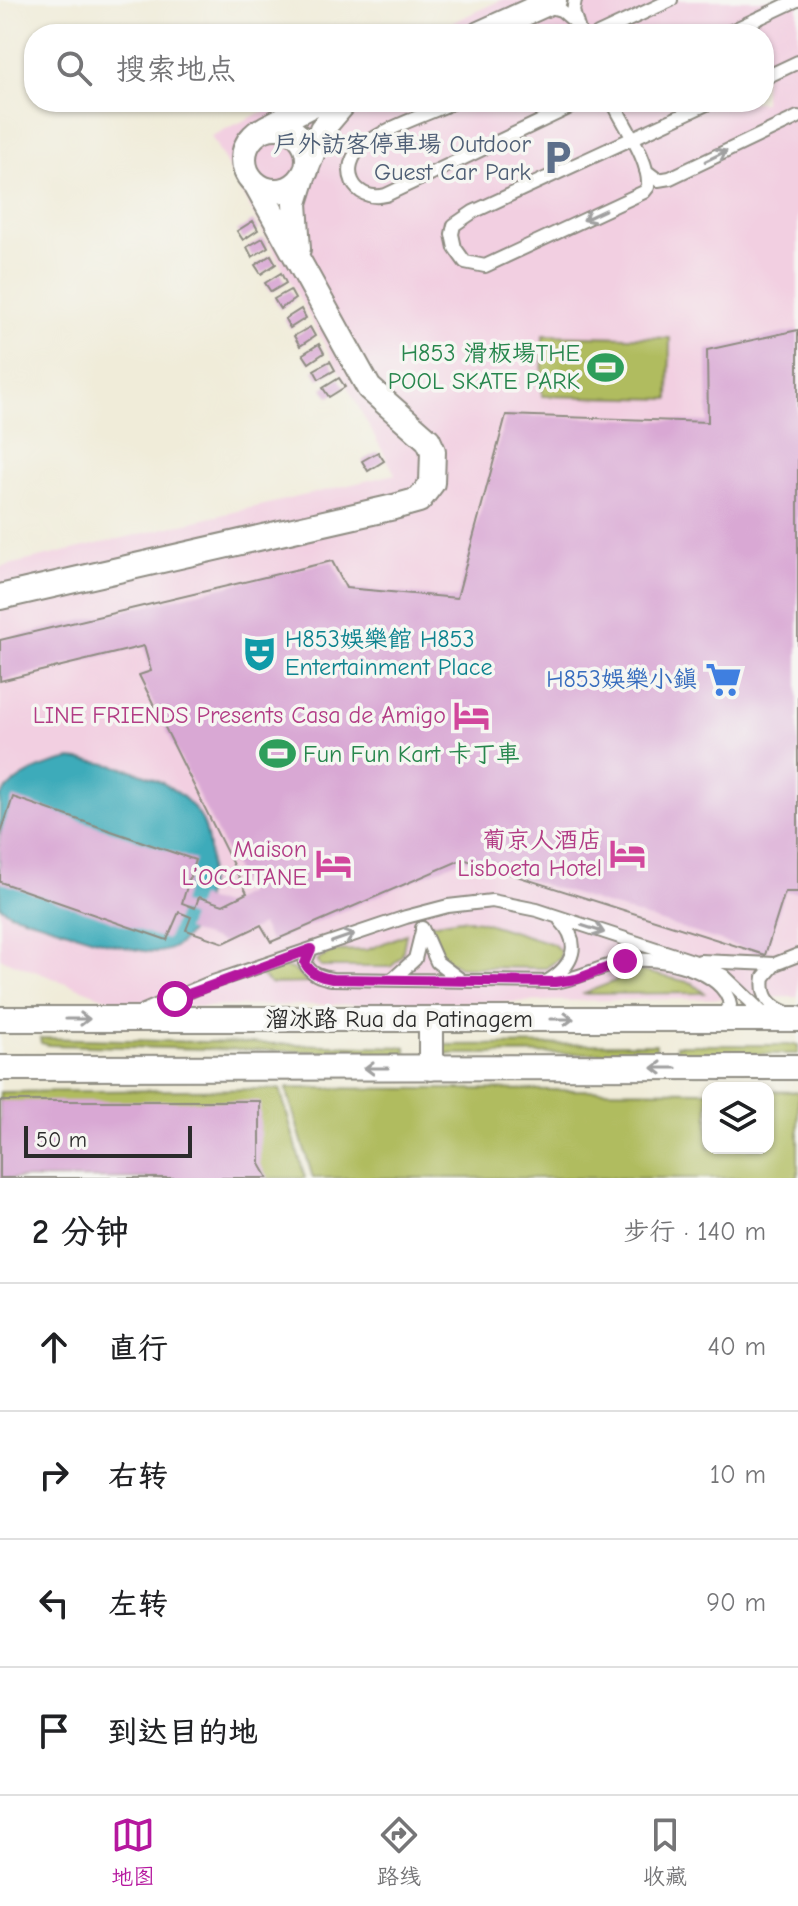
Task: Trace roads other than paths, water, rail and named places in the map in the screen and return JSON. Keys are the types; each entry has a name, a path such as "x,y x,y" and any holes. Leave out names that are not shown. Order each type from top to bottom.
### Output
{"street":[{"path":"501,24 548,3"},
{"path":"0,597 394,507 419,500 432,483 434,462 428,440 369,388 245,167 244,156 253,137 298,112"},
{"path":"308,277 297,245 294,220 305,170 322,129 336,112"},
{"path":"261,131 280,127 290,130 304,144 305,170"},
{"path":"256,184 281,191 305,170"},
{"name":"溜冰路 Rua da Patinagem","path":"0,1019 798,1018"},
{"path":"431,1019 431,1068"},
{"name":"溜冰路 Rua da Patinagem","path":"0,1068 798,1067"}],"lane":[{"path":"575,0 578,24"},
{"path":"619,24 671,0"},
{"path":"746,24 797,0"},
{"path":"548,3 561,10 574,24"},
{"path":"774,73 798,62"},
{"path":"434,112 361,148 350,169 350,181 354,187 372,197 386,195 560,112"},
{"path":"618,112 630,139 646,171 648,187 644,192 485,266 465,262 455,248 452,234 461,219 630,139 689,112"},
{"path":"646,171 658,180 670,178 798,117"},
{"path":"111,1019 144,1011 207,984 426,911 475,902 512,904 693,961 724,976 757,1011 772,1019"},
{"path":"546,982 567,967 574,950 571,934 557,917"},
{"path":"392,980 415,959 422,928 443,970 464,982"},
{"path":"311,949 305,963 321,978 546,982 577,979 625,961 660,961 702,975 723,987 730,1005 725,1015 717,1019"},
{"path":"798,955 775,964 764,977 764,996 770,1004 798,1018"},
{"path":"693,961 798,964"}],"water":[{"path":"71,759 140,773 172,788 197,812 205,827 209,847 206,893 189,934 175,946 158,952 127,948 10,913 0,906 0,797 14,782 32,772"}],"place":[{"name":"戶外訪客停車場 Outdoor Guest Car Park","path":"557,158"},
{"name":"H853 滑板場THE POOL SKATE PARK","path":"606,367"},
{"name":"H853娛樂館 H853 Entertainment Place","path":"259,653"},
{"name":"H853娛樂小鎮","path":"723,679"},
{"name":"LINE FRIENDS Presents Casa de Amigo","path":"472,715"},
{"name":"Fun Fun Kart 卡丁車","path":"277,754"},
{"name":"葡京人酒店 Lisboeta Hotel","path":"628,854"},
{"name":"Maison L’OCCITANE","path":"333,863"}]}
